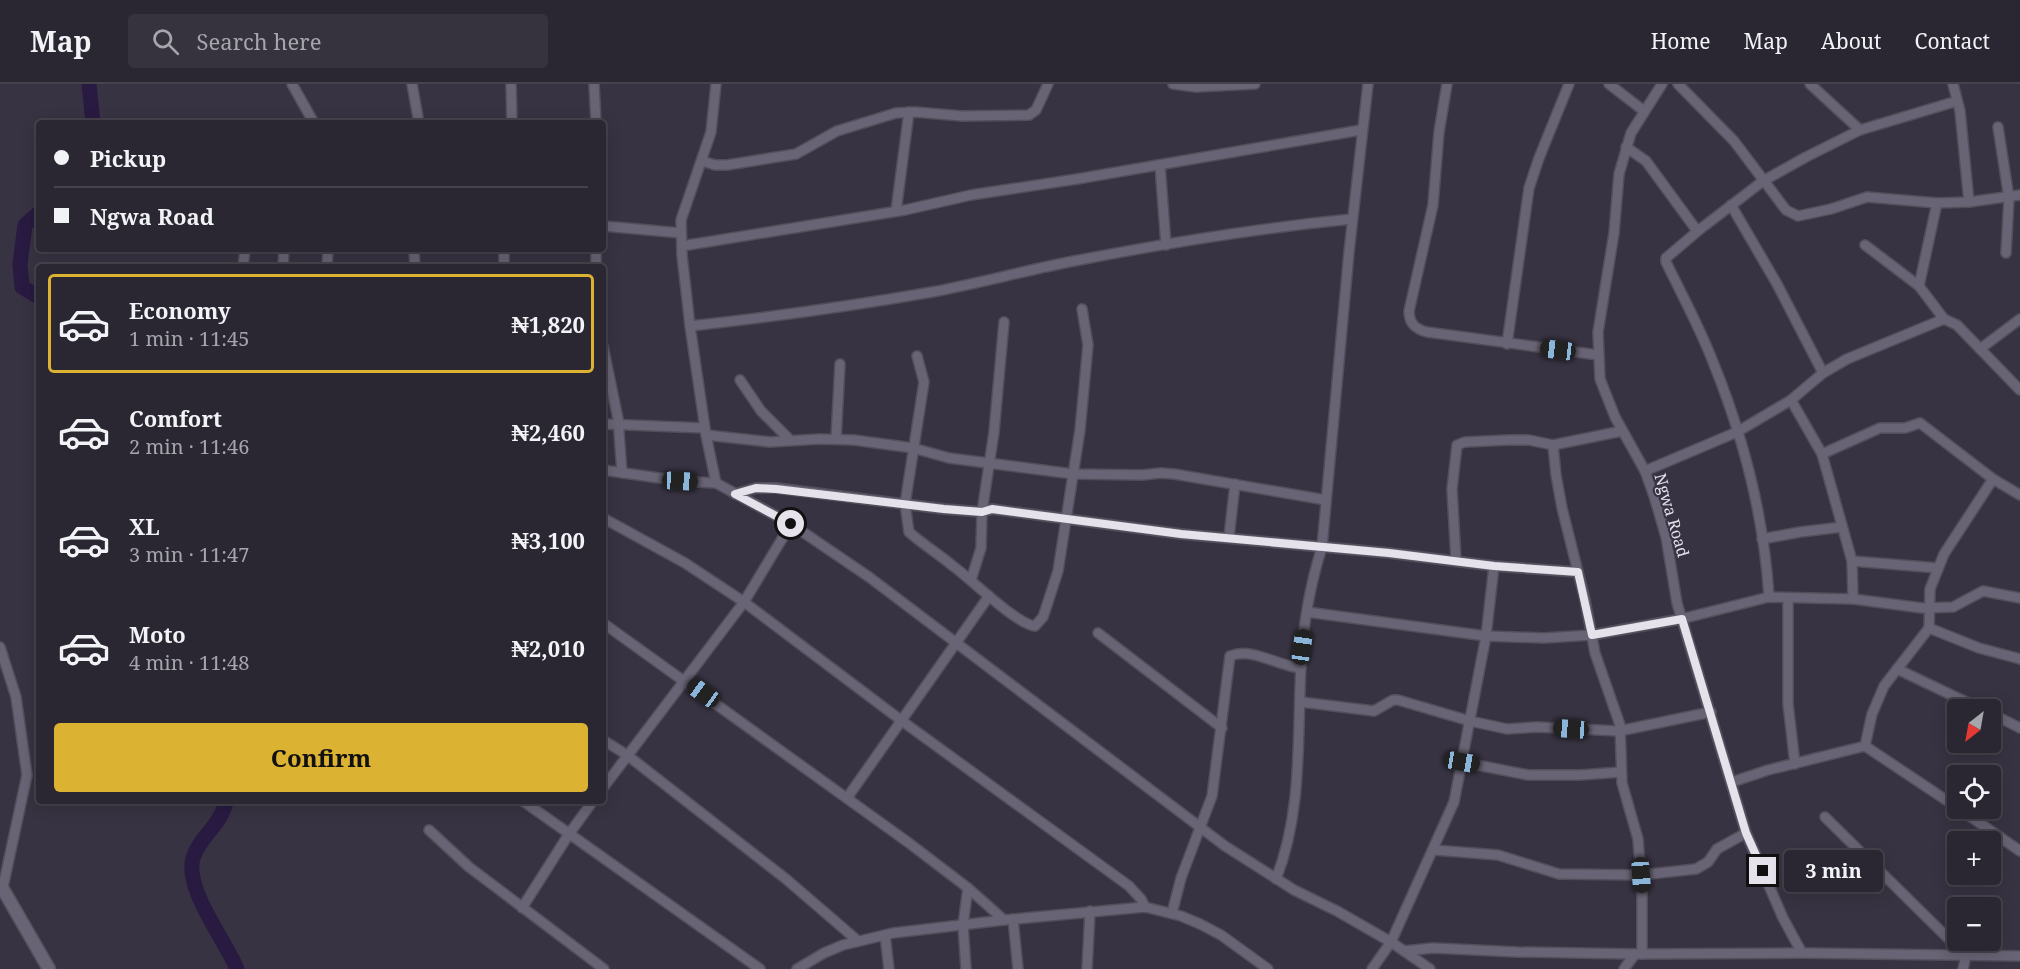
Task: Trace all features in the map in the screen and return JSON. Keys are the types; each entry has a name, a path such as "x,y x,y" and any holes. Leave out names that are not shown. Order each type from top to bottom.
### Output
{"street":[{"path":"292,84 312,120"},
{"path":"412,84 418,120"},
{"path":"511,84 512,120"},
{"path":"594,84 596,120"},
{"path":"716,84 711,132 681,220 690,326 716,483"},
{"path":"702,161 715,165 727,165 788,156 804,151 837,131 885,115 909,112 962,116 1029,115 1036,110 1048,84"},
{"path":"1173,84 1196,87 1255,84"},
{"path":"1276,879 1289,842 1295,807 1301,668 1313,578 1322,547 1352,219 1368,84"},
{"path":"1447,84 1439,132 1433,205 1409,316 1413,326 1426,332 1598,356"},
{"path":"1507,344 1529,188 1569,84"},
{"path":"1609,84 1644,111"},
{"name":"Ngwa Road","path":"1662,84 1630,133 1619,174 1614,233 1599,332 1598,356 1602,390 1645,471 1666,537 1677,603 1694,665 1711,712 1746,833 1783,918 1802,953"},
{"path":"1678,84 1734,141 1786,210 1798,216 1832,209 1867,197 1937,203 1969,202 2020,195"},
{"path":"1810,84 1860,130"},
{"path":"1953,84 1961,120 1969,202"},
{"path":"1769,597 1762,539 1748,463 1713,361 1666,258 1763,181 1860,130 1957,101"},
{"path":"896,211 909,112"},
{"path":"1998,127 2009,198 2006,253"},
{"path":"682,246 1361,130"},
{"path":"1626,147 1646,161 1695,228 1699,230"},
{"path":"1160,165 1166,245"},
{"path":"1919,286 1937,203"},
{"path":"1731,205 1777,284 1823,374"},
{"path":"690,326 796,313 932,292 1074,261 1166,245 1289,225 1352,219"},
{"path":"606,226 681,233"},
{"path":"1864,245 1919,286 1944,319 1957,325 2020,390"},
{"path":"917,356 924,382 905,504 909,532 989,596 1032,626 1038,624 1055,581 1073,474 1088,356 1088,334 1082,309"},
{"path":"1645,471 1737,432 1791,400 1823,374 1847,359 1944,319"},
{"path":"1980,349 2020,319"},
{"path":"971,580 981,548 982,512 990,463 1004,322"},
{"path":"606,362 618,425 622,473"},
{"path":"836,439 840,363"},
{"path":"740,380 761,411 790,440"},
{"path":"1791,400 1822,454 1852,561 1853,599"},
{"path":"1822,454 1880,428 1905,428 1920,423 1993,479 2020,495"},
{"path":"606,424 706,432 754,441 836,439 913,448 949,458 1073,474 1142,476 1161,473 1326,500"},
{"path":"1456,560 1452,489 1457,445 1465,442 1529,440 1553,445 1622,431"},
{"path":"1553,445 1562,508 1595,653 1617,718 1621,772 1626,800 1637,830 1641,875 1639,954 1624,969"},
{"path":"606,470 680,481 716,483 791,524 869,577 1245,860 1391,942 1430,969"},
{"path":"1865,746 1878,699 1897,669 1929,628 1930,589 1938,568 1959,528 1993,479"},
{"path":"1229,537 1235,484"},
{"path":"735,494 756,488 776,489 982,512 992,509 1181,534 1456,560 1494,566 1578,572"},
{"path":"606,520 685,563 744,602 1129,885 1145,907"},
{"path":"606,784 744,602 791,524"},
{"path":"1762,539 1842,527"},
{"path":"1852,561 1938,568"},
{"path":"1372,969 1391,942 1451,812 1486,636 1494,566"},
{"path":"1308,612 1486,636 1524,638 1592,635 1682,619 1769,597 1853,599 1909,607 1956,606 1977,592 1983,591 2020,598"},
{"path":"847,798 989,596"},
{"path":"1788,598 1788,704 1795,764"},
{"path":"606,625 847,798 1009,919 1018,969"},
{"path":"1929,628 1979,648 2020,659"},
{"path":"1098,633 1222,728"},
{"path":"0,647 16,697 27,775 1,885 49,969"},
{"path":"1172,913 1181,878 1214,789 1230,656 1238,653 1253,654 1283,666 1301,668"},
{"path":"1897,669 1960,699"},
{"path":"1301,702 1374,711 1393,700 1398,700 1507,729 1537,726 1619,731 1711,712"},
{"path":"2001,718 2020,728"},
{"path":"606,742 627,755 786,879 858,941"},
{"path":"1732,782 1747,776 1865,746 1947,801"},
{"path":"1462,762 1527,775 1621,772"},
{"path":"527,804 760,969"},
{"path":"522,908 591,804"},
{"path":"1825,817 1966,956"},
{"path":"1974,819 2020,852"},
{"path":"429,830 469,867 604,969"},
{"path":"1434,850 1498,855 1559,874 1641,875 1696,869 1708,862 1717,849 1746,833"},
{"path":"966,969 963,924 968,888"},
{"path":"797,969 824,953 858,941 885,935 1009,919 1145,907 1172,913 1200,924 1221,935 1268,969"},
{"path":"1090,911 1090,967"},
{"path":"885,935 889,969"},
{"path":"1404,951 1433,948 1639,954 1802,953 2020,956"},
{"path":"1964,969 1966,956"}],"waterway":[{"path":"89,84 93,120"},
{"path":"36,216 25,225 20,264 22,287 36,295"},
{"path":"224,804 225,806 218,820 196,851 192,870 200,899 237,969"}],"route":[{"path":"791,524 735,494 756,488 776,489 944,509 982,512 992,509 1181,534 1389,553 1494,566 1578,572 1592,635 1682,619 1746,833 1763,871"}]}
